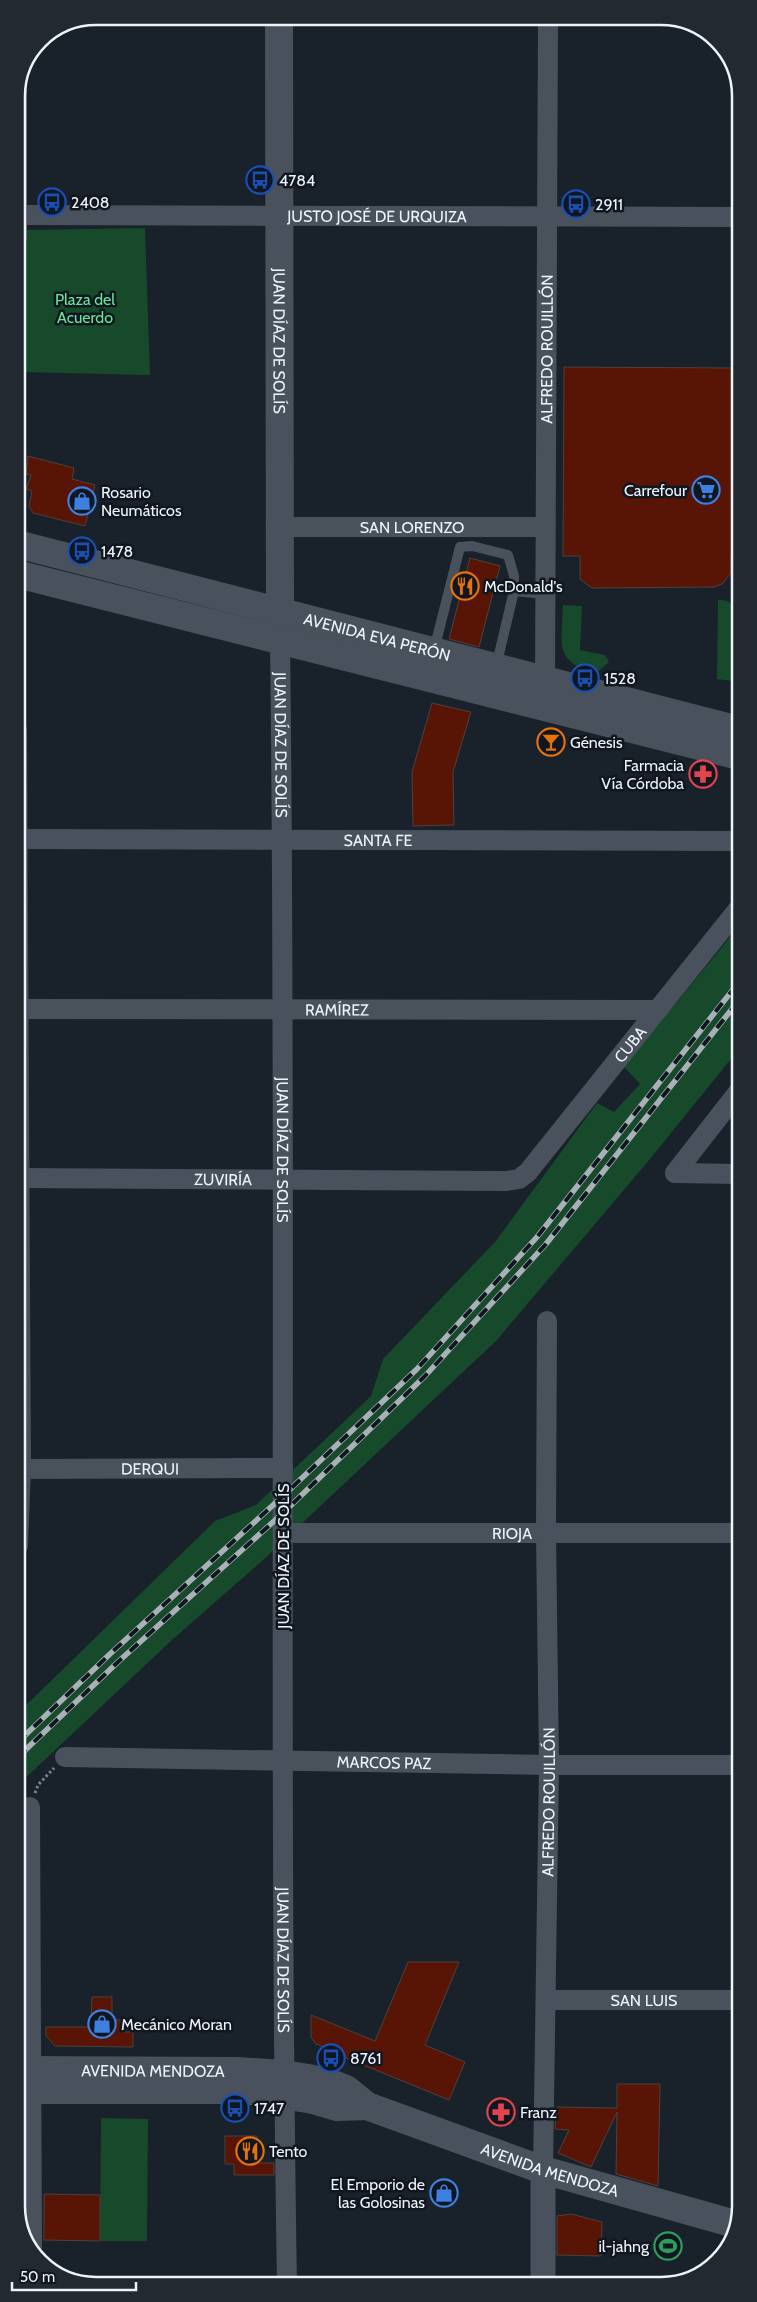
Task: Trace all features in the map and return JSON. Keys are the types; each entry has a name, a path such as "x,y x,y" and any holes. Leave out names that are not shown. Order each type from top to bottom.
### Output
{"main road":[{"name":"JUAN DÍAZ DE SOLÍS","path":"279,25 278,527 280,640"},
{"name":"AVENIDA EVA PERÓN","path":"25,546 732,728"},
{"name":"AVENIDA EVA PERÓN","path":"25,576 732,754"},
{"name":"AVENIDA MENDOZA","path":"25,2080 237,2071 284,2085 326,2081 346,2089 367,2106 542,2170 730,2222"}],"street":[{"name":"ALFREDO ROUILLÓN","path":"545,680 548,25"},
{"name":"JUSTO JOSÉ DE URQUIZA","path":"25,215 732,217"},
{"name":"SAN LORENZO","path":"278,527 545,527"},
{"name":"JUAN DÍAZ DE SOLÍS","path":"280,640 284,1009 284,2085 287,2277"},
{"name":"SANTA FE","path":"25,839 732,841"},
{"name":"CUBA","path":"519,1179 528,1172 732,917"},
{"name":"RAMÍREZ","path":"25,1009 658,1010"},
{"path":"732,1101 674,1173 732,1174"},
{"name":"ZUVIRÍA","path":"25,1178 283,1178 507,1181 519,1179"},
{"name":"ALFREDO ROUILLÓN","path":"543,2277 542,2170 549,1765 546,1532 547,1322"},
{"name":"DERQUI","path":"25,1469 283,1468"},
{"name":"RIOJA","path":"283,1533 732,1533"},
{"name":"MARCOS PAZ","path":"65,1757 549,1765 732,1765"},
{"path":"30,1807 25,2080 32,2237"},
{"name":"SAN LUIS","path":"546,2000 732,2000"}],"lane":[{"path":"434,651 460,547 472,546 508,555 514,576 514,591 496,668"},
{"path":"514,591 545,594"}],"path":[{"path":"38,1785 65,1757"}],"green space":[{"name":"Plaza del Acuerdo","path":"145,228 150,375 25,372 25,230"},
{"path":"718,600 723,600 728,601 732,606 732,681 717,679"},
{"path":"563,605 582,606 580,650 605,655 609,662 596,673 573,663 566,656 562,640"},
{"path":"732,935 732,1058 650,1159 496,1341 262,1561 172,1640 25,1778 25,1706 215,1521 256,1505 371,1396 383,1359 495,1242 597,1103 614,1112 640,1084 624,1067"},
{"path":"101,2118 148,2119 147,2241 100,2241"}],"building":[{"path":"564,367 732,368 732,557 731,573 722,584 714,587 592,588 580,579 580,556 563,556"},
{"path":"28,456 74,468 72,479 95,485 85,526 33,513 29,506 32,491 26,489 31,475 26,474"},
{"path":"470,558 500,566 479,647 449,639"},
{"path":"432,703 471,712 453,772 454,825 413,826 412,772"},
{"path":"408,1962 459,1962 425,2045 465,2062 449,2100 339,2055 339,2053 316,2044 311,2037 311,2015 375,2041"},
{"path":"92,1997 112,1997 112,2020 123,2020 123,2032 133,2032 133,2047 55,2046 46,2036 46,2027 91,2027"},
{"path":"617,2084 660,2084 658,2186 616,2174 617,2112 591,2167 558,2153 569,2130 555,2129 556,2107 617,2108"},
{"path":"225,2136 257,2136 257,2163 274,2163 274,2175 234,2175 234,2164 225,2164"},
{"path":"44,2194 100,2195 100,2241 44,2240"},
{"path":"571,2214 602,2222 601,2256 557,2255 557,2216"}],"railway":[{"path":"25,1735 417,1369 537,1237 732,991"},
{"path":"25,1750 119,1661 283,1513 425,1376 546,1244 732,1009"}],"place":[{"name":"4784","path":"260,180"},
{"name":"2408","path":"52,202"},
{"name":"2911","path":"576,204"},
{"name":"Carrefour","path":"706,490"},
{"name":"Rosario Neumáticos","path":"82,501"},
{"name":"1478","path":"82,551"},
{"name":"McDonald's","path":"465,586"},
{"name":"1528","path":"585,678"},
{"name":"Génesis","path":"551,742"},
{"name":"Farmacia Vía Córdoba","path":"703,774"},
{"name":"Mecánico Moran","path":"102,2024"},
{"name":"8761","path":"331,2058"},
{"name":"1747","path":"235,2108"},
{"name":"Franz","path":"501,2112"},
{"name":"Tento","path":"250,2151"},
{"name":"El Emporio de las Golosinas","path":"444,2193"},
{"name":"il-jahng","path":"668,2246"}]}
